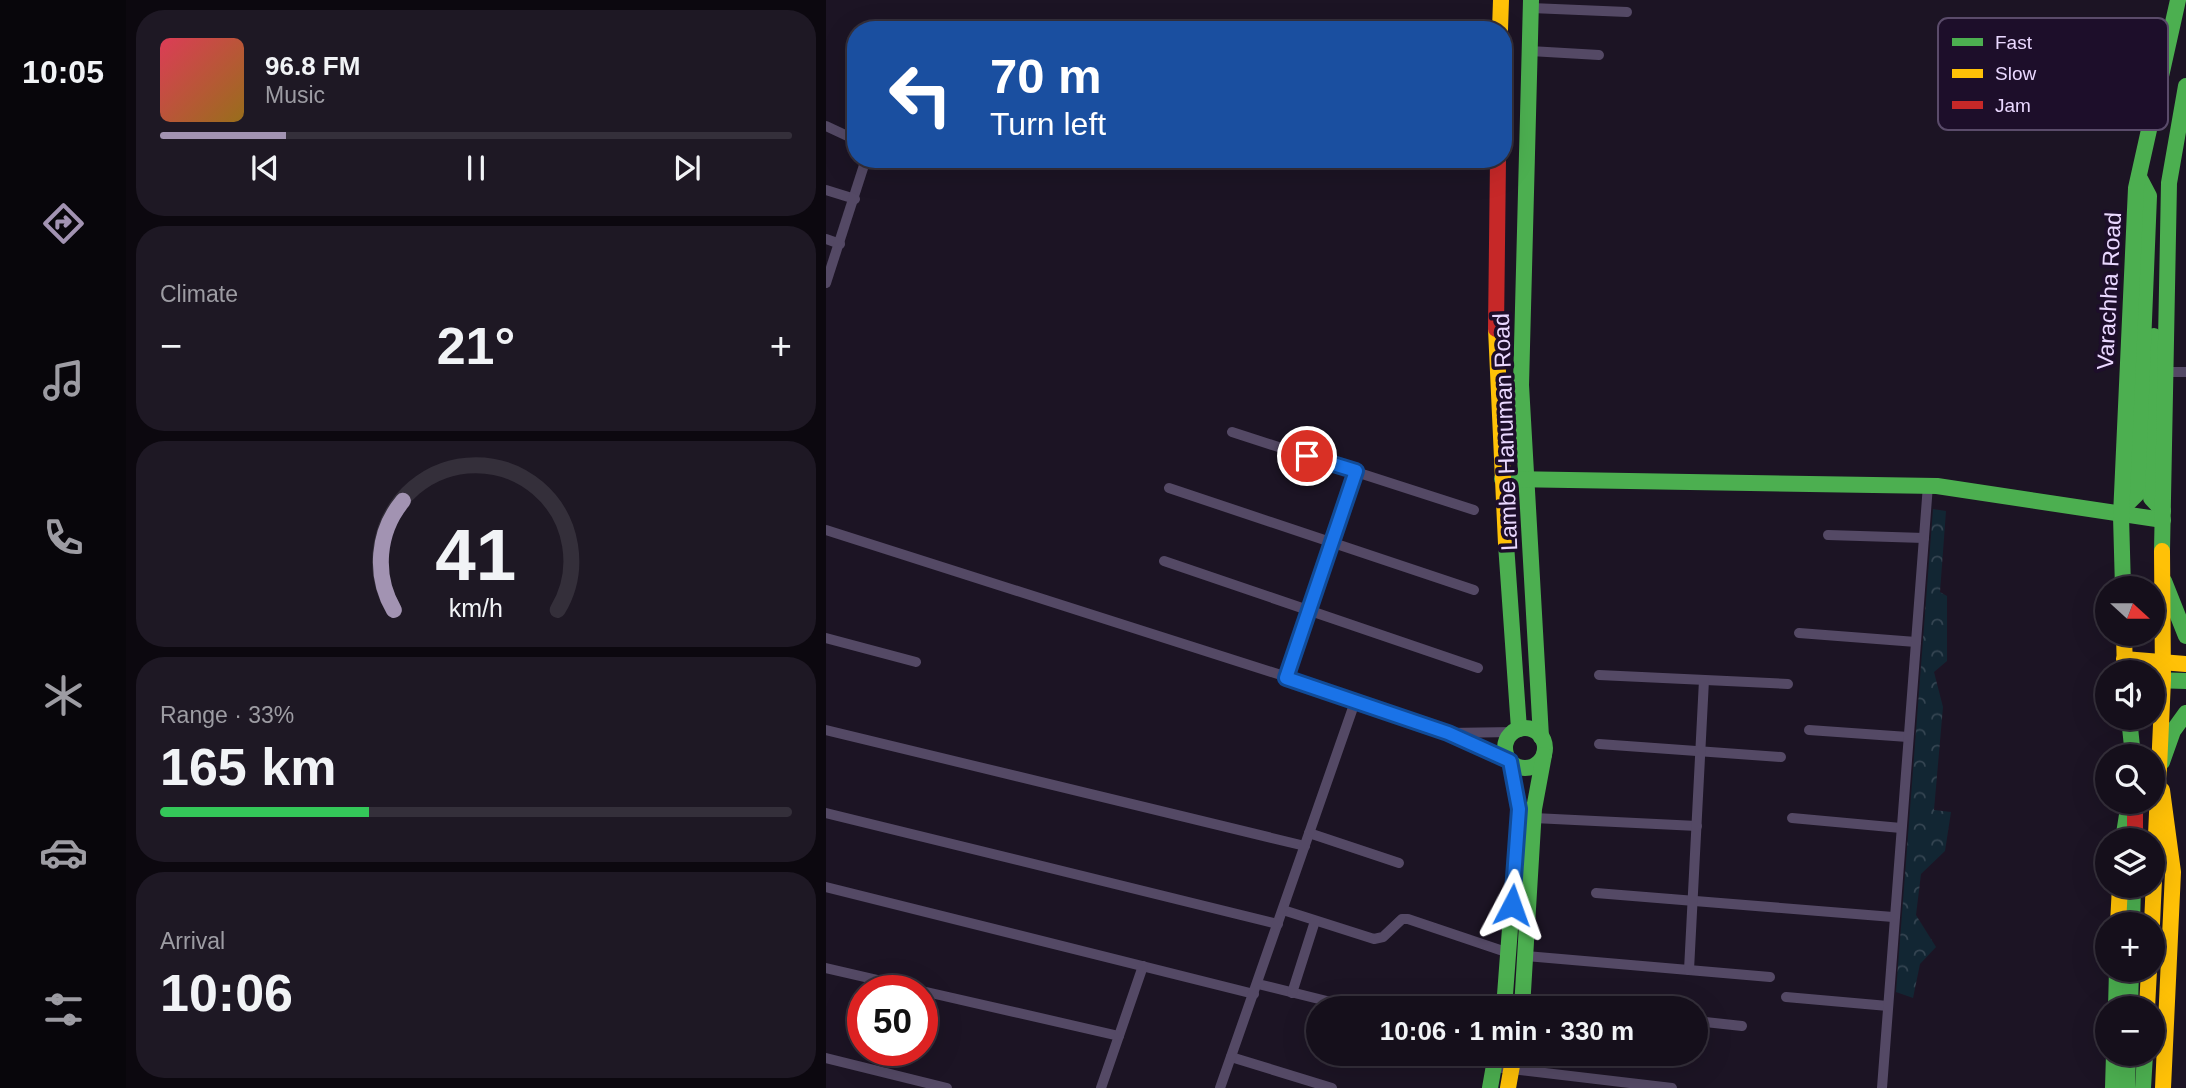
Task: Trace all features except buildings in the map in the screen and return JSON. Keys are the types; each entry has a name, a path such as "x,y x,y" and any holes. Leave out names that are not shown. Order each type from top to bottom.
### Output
{"main road":[{"path":"1500,21 1501,0"},
{"name":"Varachha Road","path":"2168,44 2178,0"},
{"name":"Lambe Hanuman Road","path":"1531,4 1521,385 1541,737"},
{"path":"2162,660 2169,183 2186,86"},
{"name":"Varachha Road","path":"2123,576 2121,513 2138,177 2149,130"},
{"name":"Lambe Hanuman Road","path":"1498,168 1496,347 1517,731"},
{"path":"2163,516 2151,498 2157,199 2169,183"},
{"path":"1502,479 1528,477 1928,485 2121,513 2163,516"},
{"path":"2162,575 2186,636"},
{"path":"2165,662 2186,664"},
{"path":"2165,680 2186,681"},
{"path":"2165,754 2173,731 2186,713"},
{"path":"1505,996 1519,809 1505,748 1517,731 1531,730 1541,737 1544,755 1534,818 1523,996"},
{"path":"1510,761 1528,768 1544,755"},
{"path":"2164,1088 2173,872 2165,807"},
{"path":"2152,912 2157,814"},
{"path":"1490,1088 1494,1066"},
{"path":"1508,1088 1512,1066"},
{"path":"2113,1088 2114,1066"},
{"path":"2127,1088 2128,1066"},
{"path":"2143,1088 2144,1066"}],"street":[{"path":"1531,4 1627,12"},
{"path":"1530,51 1599,55"},
{"path":"826,126 847,135"},
{"path":"826,283 864,168"},
{"path":"826,190 855,199"},
{"path":"826,239 839,244"},
{"path":"2165,372 2186,372"},
{"path":"1233,432 1474,510"},
{"path":"1286,678 1356,471"},
{"path":"1882,1088 1928,485"},
{"path":"1169,488 1474,590"},
{"path":"826,530 1356,699 1448,733 1510,761"},
{"path":"1828,534 1924,538"},
{"path":"1164,561 1478,668"},
{"path":"1799,633 1916,642"},
{"path":"826,638 916,662"},
{"path":"1599,675 1788,684"},
{"path":"1689,970 1704,680"},
{"path":"1220,1088 1356,699"},
{"path":"826,730 1305,846"},
{"path":"1809,730 1908,737"},
{"path":"1448,733 1517,731"},
{"path":"1599,744 1781,757"},
{"path":"826,813 1278,924"},
{"path":"1534,818 1697,826"},
{"path":"1792,818 1900,828"},
{"path":"1309,833 1399,863"},
{"path":"826,887 1143,966 1306,996"},
{"path":"1596,893 1893,917"},
{"path":"1283,910 1374,939 1383,937 1402,919 1408,919 1509,953"},
{"path":"1292,993 1315,921"},
{"path":"1526,956 1770,977"},
{"path":"1101,1088 1143,966"},
{"path":"826,968 855,975"},
{"path":"938,995 1119,1036"},
{"path":"1786,997 1888,1006"},
{"path":"1708,1022 1742,1026"},
{"path":"1231,1057 1332,1088"},
{"path":"826,1058 947,1088"},
{"path":"1529,1066 1612,1084 1672,1088"},
{"path":"1562,1088 1564,1075"}],"green space":[{"path":"1933,509 1946,511 1940,592 1947,596 1947,661 1934,672 1943,707 1934,810 1951,812 1945,851 1921,874 1916,915 1936,947 1920,964 1913,998 1896,992"}],"traffic: fast":[{"path":"1531,0 1521,385 1541,737"},
{"path":"2168,45 2178,0"},
{"path":"2162,551 2169,183 2186,86"},
{"path":"2123,576 2121,516 2136,188 2149,130"},
{"path":"2121,510 2137,494 2149,196 2139,177"},
{"path":"2154,336 2151,498 2163,511"},
{"path":"1502,479 1937,486 2163,520"},
{"path":"1506,544 1519,729"},
{"path":"2165,584 2186,636"},
{"path":"2165,680 2186,681"},
{"path":"2165,754 2173,731 2186,713"},
{"path":"1525,728 1539,734 1545,748 1539,762 1525,768 1511,762 1505,748 1511,734 1525,728"},
{"path":"2130,730 2132,744"},
{"path":"1523,996 1534,809 1544,755"},
{"path":"1505,996 1519,809 1510,761"},
{"path":"2125,828 2127,814"},
{"path":"2132,912 2133,898"},
{"path":"2116,996 2117,982"},
{"path":"2130,996 2131,982"},
{"path":"1490,1088 1494,1066"},
{"path":"2113,1088 2114,1066"},
{"path":"2127,1088 2128,1066"},
{"path":"2143,1088 2144,1066"}],"traffic: slow":[{"path":"1500,21 1501,0"},
{"path":"1496,329 1506,544"},
{"path":"2153,912 2163,680 2162,551"},
{"path":"2124,646 2125,660"},
{"path":"2124,659 2186,664"},
{"path":"2163,1088 2173,872 2165,812"},
{"path":"2119,898 2119,912"},
{"path":"2148,982 2148,996"},
{"path":"1508,1088 1512,1066"}],"traffic: jam":[{"path":"1496,329 1498,168"},
{"path":"2135,814 2135,828"}],"route":[{"path":"1307,456 1356,471 1286,678 1356,699 1448,733 1510,761 1519,809 1512,905"}]}
